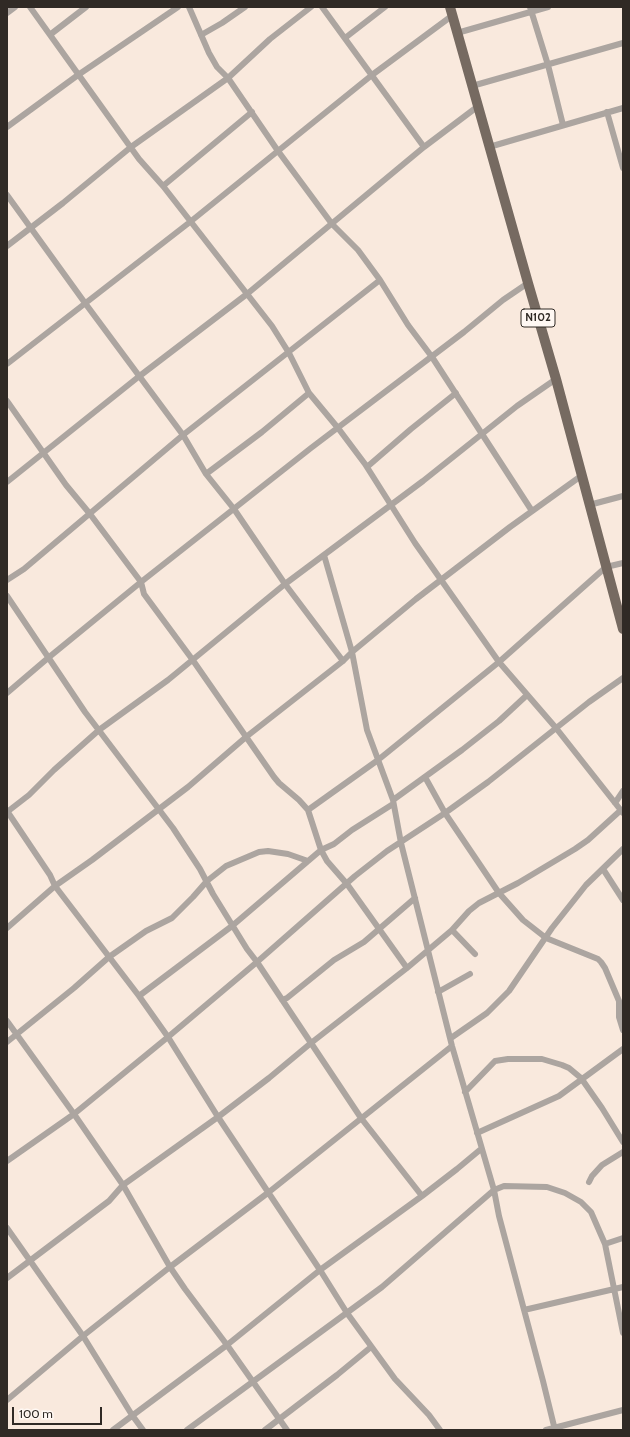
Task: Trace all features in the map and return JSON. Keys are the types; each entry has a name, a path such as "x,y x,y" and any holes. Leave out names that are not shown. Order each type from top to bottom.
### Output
{"main road":[{"name":"N102","path":"452,11 477,107 556,379 623,629"}],"street":[{"path":"7,13 15,7"},
{"path":"7,1278 109,1201 123,1185 218,1117 269,1078 407,968 452,930 469,911 479,903 518,883 575,849 593,836 622,811 556,728 499,662 415,543 367,468 338,428 309,393 289,353 272,326 130,147 78,75 51,34 30,7"},
{"path":"51,34 86,7"},
{"path":"7,127 78,75 178,7"},
{"path":"188,7 217,66 228,78 278,151 332,224 358,250 380,280 408,325 456,393 532,511"},
{"path":"201,35 245,7"},
{"path":"7,246 31,229 130,147 228,78 270,39 311,7"},
{"path":"322,7 424,147"},
{"path":"345,38 385,7"},
{"path":"457,33 531,9 548,7"},
{"path":"531,9 548,65 563,125"},
{"path":"7,364 190,222 452,11"},
{"path":"472,86 623,43"},
{"path":"7,482 140,375 247,294 424,147 477,107"},
{"path":"489,147 623,108"},
{"path":"162,186 252,112"},
{"path":"608,112 623,168"},
{"path":"7,194 85,303 140,375 183,435 206,474 234,509 285,584 343,661"},
{"path":"7,580 24,569 183,435 380,280"},
{"path":"7,693 141,582 338,428 432,357 503,300 528,283"},
{"path":"440,1430 429,1415 396,1380 347,1313 269,1192 218,1117 168,1037 139,996 55,886 50,875 7,812 29,795 54,770 99,730 168,680 285,584 517,406 556,379"},
{"path":"206,474 262,432 309,393"},
{"path":"367,468 411,429 456,393"},
{"path":"7,402 42,453 141,582 144,594 279,783 308,810 321,850 327,860 347,884 407,968"},
{"path":"7,928 55,886 158,809 215,764 246,737 343,661 352,652 441,580 581,476"},
{"path":"589,505 623,496"},
{"path":"324,555 352,652 367,730 393,802 414,898 438,992 481,1149 494,1190 499,1216 554,1429"},
{"path":"308,810 378,760 499,662 606,567 623,563"},
{"path":"7,596 48,658 99,730 173,828 207,881 232,926 361,1118 422,1196"},
{"path":"7,1162 74,1114 168,1037 371,864 488,782 589,702 623,678"},
{"path":"139,996 232,926 321,850 334,844 393,802 499,721 527,695"},
{"path":"425,777 445,813 499,893 528,925 546,938 598,959 601,962 619,1001 623,1030"},
{"path":"615,803 623,791"},
{"path":"451,1038 487,1013 509,992 546,938 586,885 623,849"},
{"path":"7,1042 17,1036 109,957 146,931 172,918 193,898 207,881 226,866 260,852 288,854 308,861"},
{"path":"603,869 623,900"},
{"path":"282,1000 287,998 334,960 364,942 414,898"},
{"path":"452,930 475,954"},
{"path":"438,992 470,974"},
{"path":"7,1022 74,1114 123,1185 185,1289 227,1345 287,1430"},
{"path":"7,1400 170,1266 269,1192 452,1046"},
{"path":"477,1134 559,1096 581,1078 623,1049"},
{"path":"465,1092 495,1061 508,1059 542,1059 553,1062 569,1068 581,1078 623,1142"},
{"path":"113,1430 227,1345 320,1270 422,1196 481,1149"},
{"path":"589,1182 592,1176 602,1165 623,1152"},
{"path":"187,1430 382,1287 494,1190 504,1186 547,1187 565,1193 581,1202 592,1212 605,1244 623,1333"},
{"path":"7,1228 83,1336 132,1415 143,1430"},
{"path":"605,1244 623,1238"},
{"path":"524,1310 623,1287"},
{"path":"265,1430 337,1376 371,1347"},
{"path":"546,1430 623,1410"}]}
